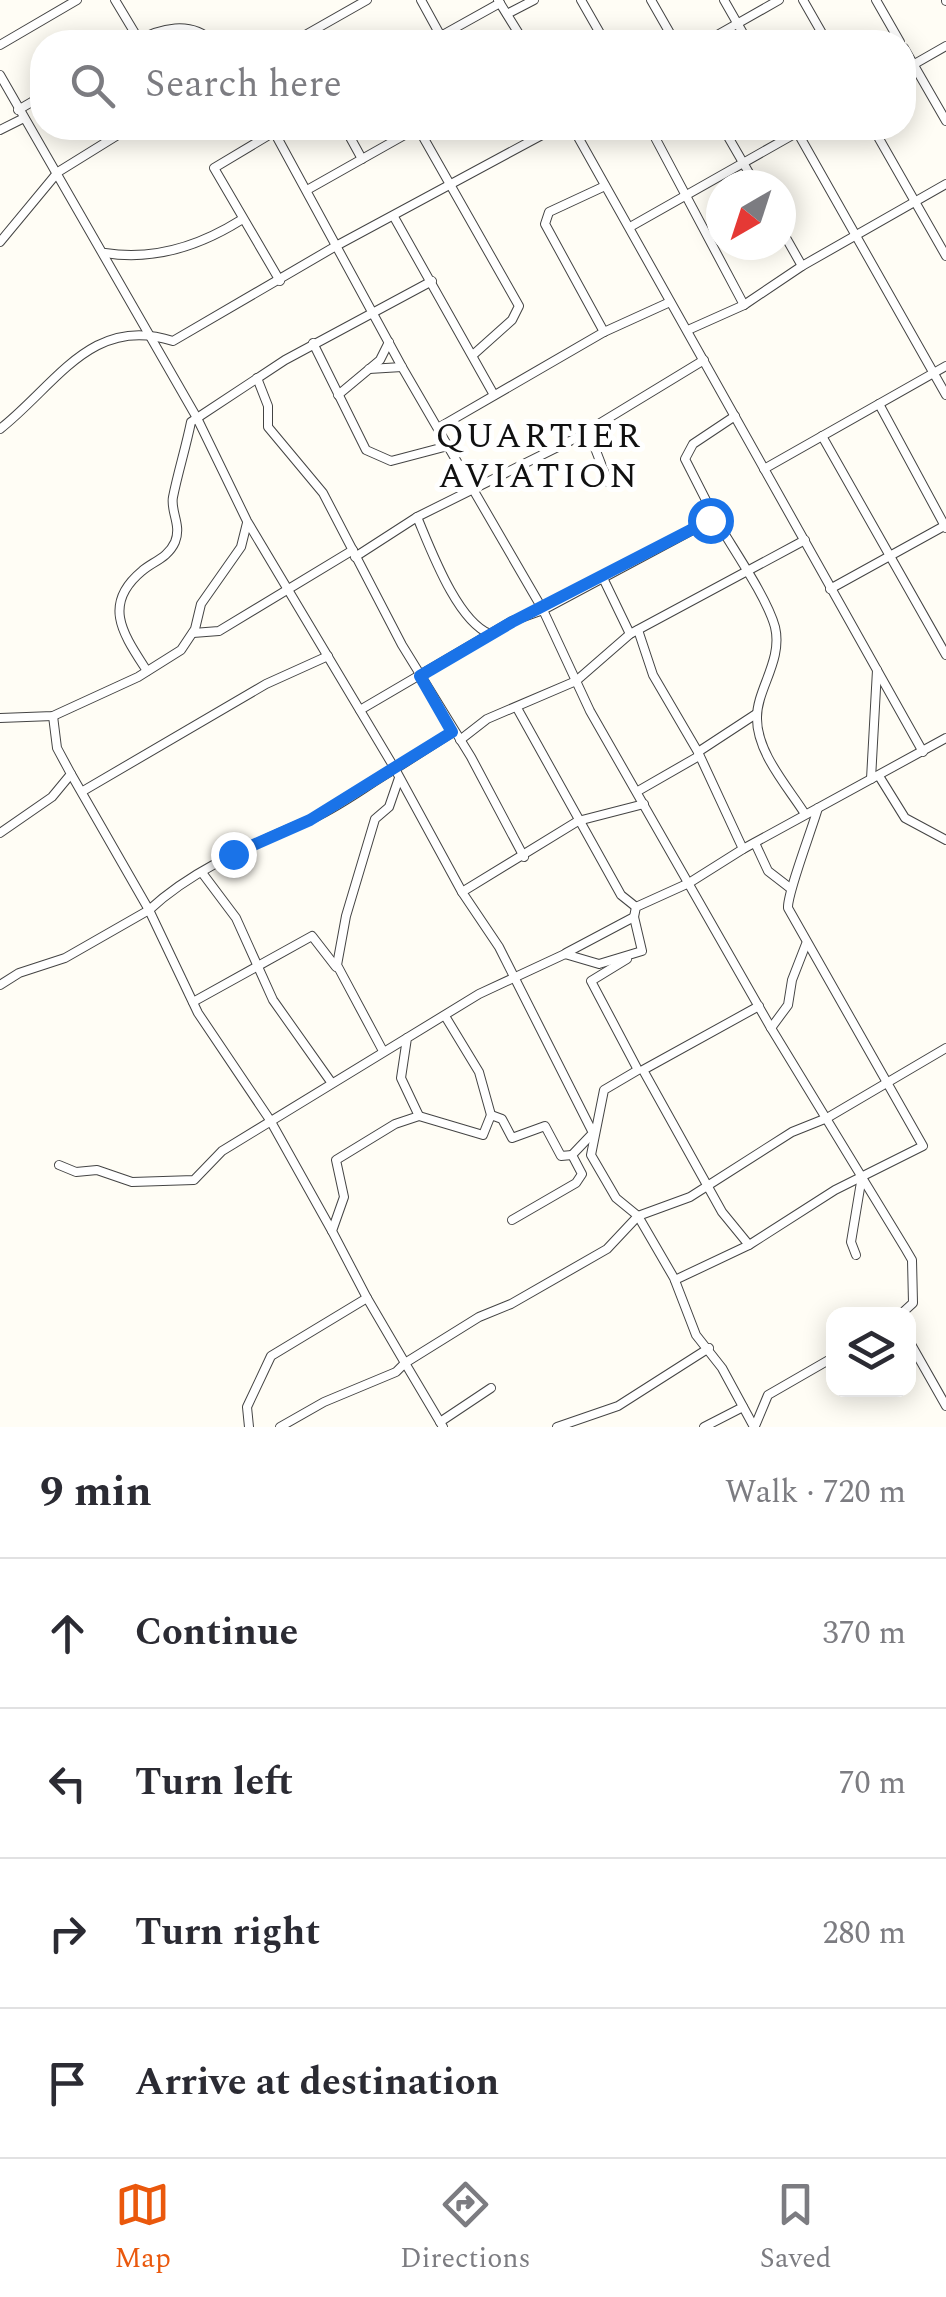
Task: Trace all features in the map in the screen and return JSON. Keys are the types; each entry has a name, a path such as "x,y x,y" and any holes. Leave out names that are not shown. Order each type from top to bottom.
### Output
{"street":[{"path":"0,45 76,0"},
{"path":"115,0 131,30"},
{"path":"316,30 367,0"},
{"path":"421,0 437,30"},
{"path":"507,14 534,0"},
{"path":"581,0 598,30"},
{"path":"652,0 668,30"},
{"path":"724,0 741,30"},
{"path":"727,30 779,0"},
{"path":"803,0 820,30"},
{"path":"876,0 893,30"},
{"path":"456,30 499,2 517,30"},
{"path":"916,62 946,46"},
{"path":"916,69 946,121"},
{"path":"0,75 30,128"},
{"path":"0,130 30,106"},
{"path":"38,140 187,400 247,521 397,773 462,892 499,947 593,1133"},
{"path":"0,242 58,172 110,140"},
{"path":"257,140 214,168 280,281"},
{"path":"279,140 758,1006 912,1260 913,1304 909,1307"},
{"path":"352,140 362,158"},
{"path":"307,190 396,140"},
{"path":"425,140 519,306 512,320 474,354"},
{"path":"160,351 336,246 534,140"},
{"path":"580,140 924,752"},
{"path":"656,140 744,305"},
{"path":"730,140 747,170"},
{"path":"630,227 780,140"},
{"path":"805,140 946,395"},
{"path":"881,140 946,256"},
{"path":"688,330 744,305 802,266 946,184"},
{"path":"604,332 547,230 546,217 605,186"},
{"path":"394,218 474,354 494,396"},
{"path":"105,253 143,256 205,243 241,220"},
{"path":"796,255 802,266"},
{"path":"148,671 117,622 118,608 144,567 163,558 177,539 178,518 172,500 190,426 213,405 313,344 432,282"},
{"path":"438,428 604,332 670,302"},
{"path":"0,429 84,352 138,331 173,341"},
{"path":"338,395 369,369 389,342"},
{"path":"313,344 360,441 375,457 391,461 448,446"},
{"path":"192,633 219,631 417,518 588,430 704,360"},
{"path":"764,469 946,366"},
{"path":"369,369 402,367"},
{"path":"257,378 268,406 268,427 323,493 420,676 524,857"},
{"path":"187,400 213,405"},
{"path":"830,589 946,526 879,404"},
{"path":"638,791 756,714 774,668 776,628 714,518 686,459 693,444 735,416"},
{"path":"588,430 608,482"},
{"path":"822,436 887,558 912,590 920,614 946,655"},
{"path":"417,518 438,566 470,619 490,634"},
{"path":"360,710 490,634 714,518"},
{"path":"0,718 53,716 148,671 180,650 192,633 202,604 227,573 226,563 247,535 247,521"},
{"path":"460,740 487,719 576,682 634,632 806,540"},
{"path":"603,578 698,754 743,849"},
{"path":"83,792 266,684 328,656"},
{"path":"876,670 875,777 905,818 946,840"},
{"path":"518,708 578,821 635,912 642,951"},
{"path":"756,714 764,748 805,814"},
{"path":"53,716 57,748 149,910 193,1002 270,1120 442,1425 490,1388"},
{"path":"0,985 19,973 66,958 149,910 178,885 233,854 310,820 397,773 452,732"},
{"path":"59,1165 76,1172 97,1170 132,1182 194,1180 222,1150 478,994 514,981 565,954 755,842 946,738"},
{"path":"341,976 338,965 346,916 375,819 389,806 397,773"},
{"path":"0,833 52,797 70,774"},
{"path":"462,892 492,870 524,857 578,821 644,804"},
{"path":"675,1280 749,1246 862,1176 923,1146 788,908 790,888 804,860 818,808"},
{"path":"755,842 768,871 790,888"},
{"path":"202,874 236,918 273,1000 331,1082"},
{"path":"193,1002 312,936 341,976 383,1051"},
{"path":"771,1028 788,1006 792,980 806,944"},
{"path":"565,954 598,964 642,951"},
{"path":"642,951 591,981 638,1070 604,1090 593,1133 592,1155 616,1198 638,1216 675,1280 696,1335 709,1348 754,1427 768,1395 826,1362"},
{"path":"749,1246 722,1212 643,1070 758,1006"},
{"path":"332,1230 344,1197 336,1160 396,1124 419,1116 448,1121 483,1136 491,1115 479,1072 445,1016"},
{"path":"406,1038 400,1078 419,1116"},
{"path":"280,1427 324,1402 396,1372 467,1324 607,1249 638,1216 710,1185 792,1132 826,1118 946,1048"},
{"path":"491,1115 502,1119 512,1138 544,1126 561,1156 572,1155 593,1133"},
{"path":"512,1220 576,1182 582,1174 572,1155"},
{"path":"856,1256 850,1242 862,1176"},
{"path":"249,1427 247,1408 271,1356 367,1298"},
{"path":"558,1427 618,1406 709,1348"},
{"path":"916,1354 946,1406"},
{"path":"704,1427 743,1406"}],"district":[{"name":"QUARTIER AVIATION","path":"539,455"}],"route":[{"path":"233,854 284,828 310,820 452,732 420,676 512,622 542,610 710,520"}]}
